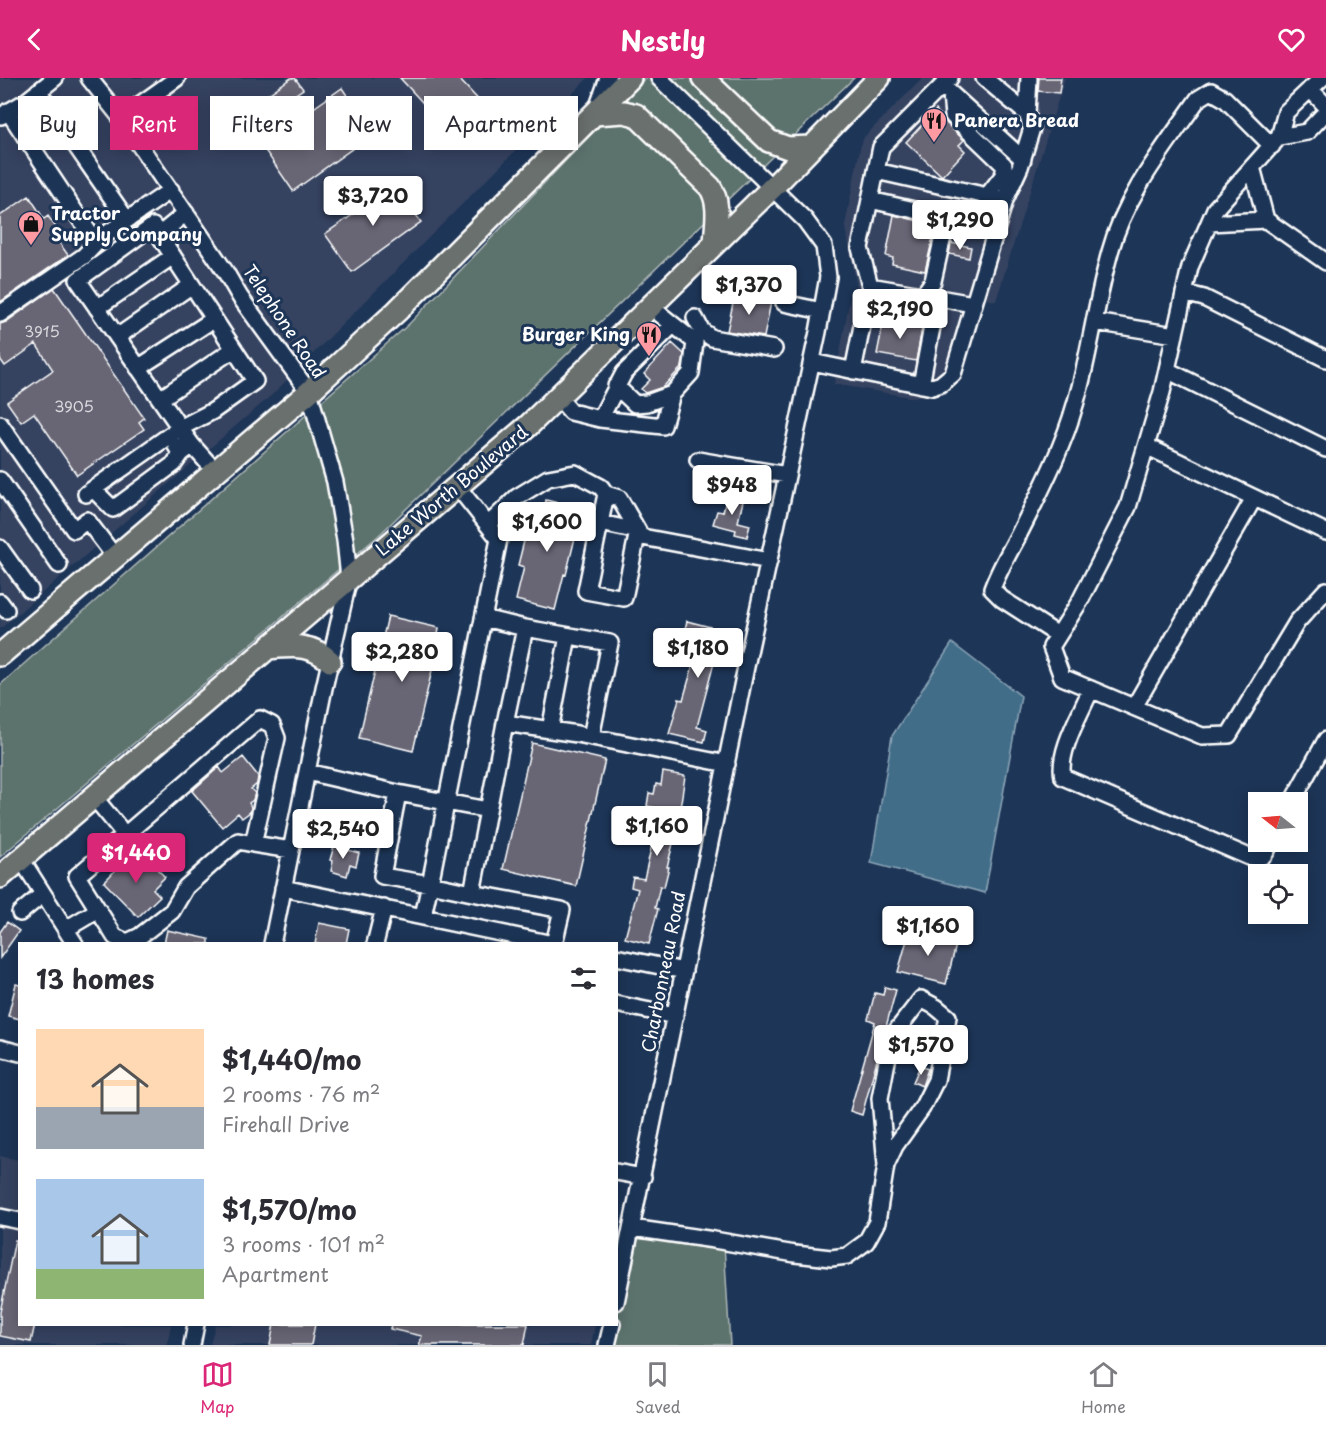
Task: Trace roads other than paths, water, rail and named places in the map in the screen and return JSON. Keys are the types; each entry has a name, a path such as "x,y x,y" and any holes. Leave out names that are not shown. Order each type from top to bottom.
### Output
{"highway":[{"path":"0,655 309,392 397,311 630,78"},
{"path":"703,78 769,141 788,148 810,147"},
{"name":"Lake Worth Boulevard","path":"0,877 528,426 773,187 879,78"},
{"path":"594,114 624,112 636,115 710,187 716,198 717,206 715,243"},
{"path":"268,648 306,647 320,651 330,661"}],"street":[{"path":"55,78 4,114 96,243"},
{"name":"Telephone Road","path":"89,78 110,104"},
{"path":"152,96 177,78"},
{"path":"594,114 608,78"},
{"name":"Charbonneau Road","path":"618,1293 828,277 824,246 805,220 659,78"},
{"path":"984,78 1027,114"},
{"path":"812,362 932,387 941,384 953,374 1005,200 1023,159 1032,128 1027,114 1029,78"},
{"path":"1326,106 1316,83 1286,112 1275,142 1215,209 1190,267 1167,369 1128,507 1080,601 1051,647 1062,677 1202,736 1229,735 1298,622 1326,590"},
{"path":"948,86 1023,159"},
{"path":"853,370 870,286 860,248 881,147 948,86"},
{"path":"948,86 953,116 1004,165 1004,174 987,196"},
{"path":"38,91 127,220"},
{"path":"1058,635 1002,599 992,589 997,573 1061,446 1082,385 1110,250 1124,213 1143,179 1198,99 1211,91 1225,99 1275,142"},
{"path":"1275,142 1307,132 1326,112"},
{"name":"Telephone Road","path":"143,150 240,297 309,392 335,482 345,540 350,578 330,661 272,942"},
{"path":"1252,168 1266,220"},
{"path":"876,171 1005,200"},
{"path":"0,315 84,256 102,237 171,190"},
{"path":"870,200 941,216 946,223 933,281 923,295"},
{"path":"159,235 186,213"},
{"path":"1209,223 1266,220 1326,262"},
{"path":"186,450 174,464 112,509 89,491 175,432 213,411 255,381 153,226 78,280 160,399 175,432 186,450 216,472"},
{"path":"97,308 173,256"},
{"path":"117,337 192,285"},
{"path":"870,286 973,304"},
{"path":"1184,293 1204,298 1326,359"},
{"path":"784,303 822,311"},
{"path":"866,306 917,315 930,322 932,327 921,385"},
{"path":"558,397 571,412 600,419 663,426 672,394 691,373 696,342 651,307"},
{"path":"695,318 702,331 712,339 774,349"},
{"path":"138,368 214,319"},
{"path":"1095,322 1175,335"},
{"path":"600,419 624,373 673,325"},
{"path":"160,399 234,349"},
{"path":"1167,369 1326,449"},
{"path":"616,386 635,404 647,403 672,394"},
{"path":"0,424 74,530 87,520 115,557"},
{"path":"1146,446 1326,532"},
{"path":"698,460 787,475"},
{"path":"488,525 517,497 548,478 575,473 601,487 606,494 619,498 638,534 624,598 586,591 606,494"},
{"path":"0,480 59,565"},
{"path":"423,916 499,539 457,486"},
{"path":"1134,708 1254,498"},
{"path":"600,523 638,534 769,561"},
{"path":"0,548 30,590"},
{"path":"483,618 610,643 584,736"},
{"path":"472,893 525,628"},
{"path":"550,730 568,636"},
{"path":"1090,689 1064,752 1061,768 1064,777 1249,857 1258,858 1264,856 1266,852"},
{"path":"253,844 277,738 272,725 260,719 76,876 115,937 128,942 140,936 172,911 186,887 238,841 253,844 291,850"},
{"path":"505,723 727,764"},
{"path":"1297,792 1326,740"},
{"path":"307,772 398,793 488,810"},
{"path":"398,793 382,876 562,910 547,942"},
{"path":"94,797 125,835"},
{"path":"21,859 74,942"},
{"path":"283,888 542,942"},
{"path":"20,913 43,894"},
{"path":"376,942 384,908"},
{"path":"66,929 98,910"},
{"path":"618,957 684,971"},
{"path":"632,1228 831,1258 847,1256 866,1242 877,1222 886,1165 880,1098 888,1056 894,1034 921,999 948,1017 936,1080 922,1108 886,1165"},
{"path":"618,1004 675,1016"},
{"path":"0,1048 18,1052"},
{"path":"618,1172 643,1177"},
{"path":"0,1217 18,1221"},
{"path":"192,1345 196,1326"},
{"path":"607,1345 612,1326"}],"place":[{"name":"Panera Bread","path":"934,144"},
{"name":"Tractor Supply Company","path":"31,247"},
{"name":"Burger King","path":"649,358"}]}
